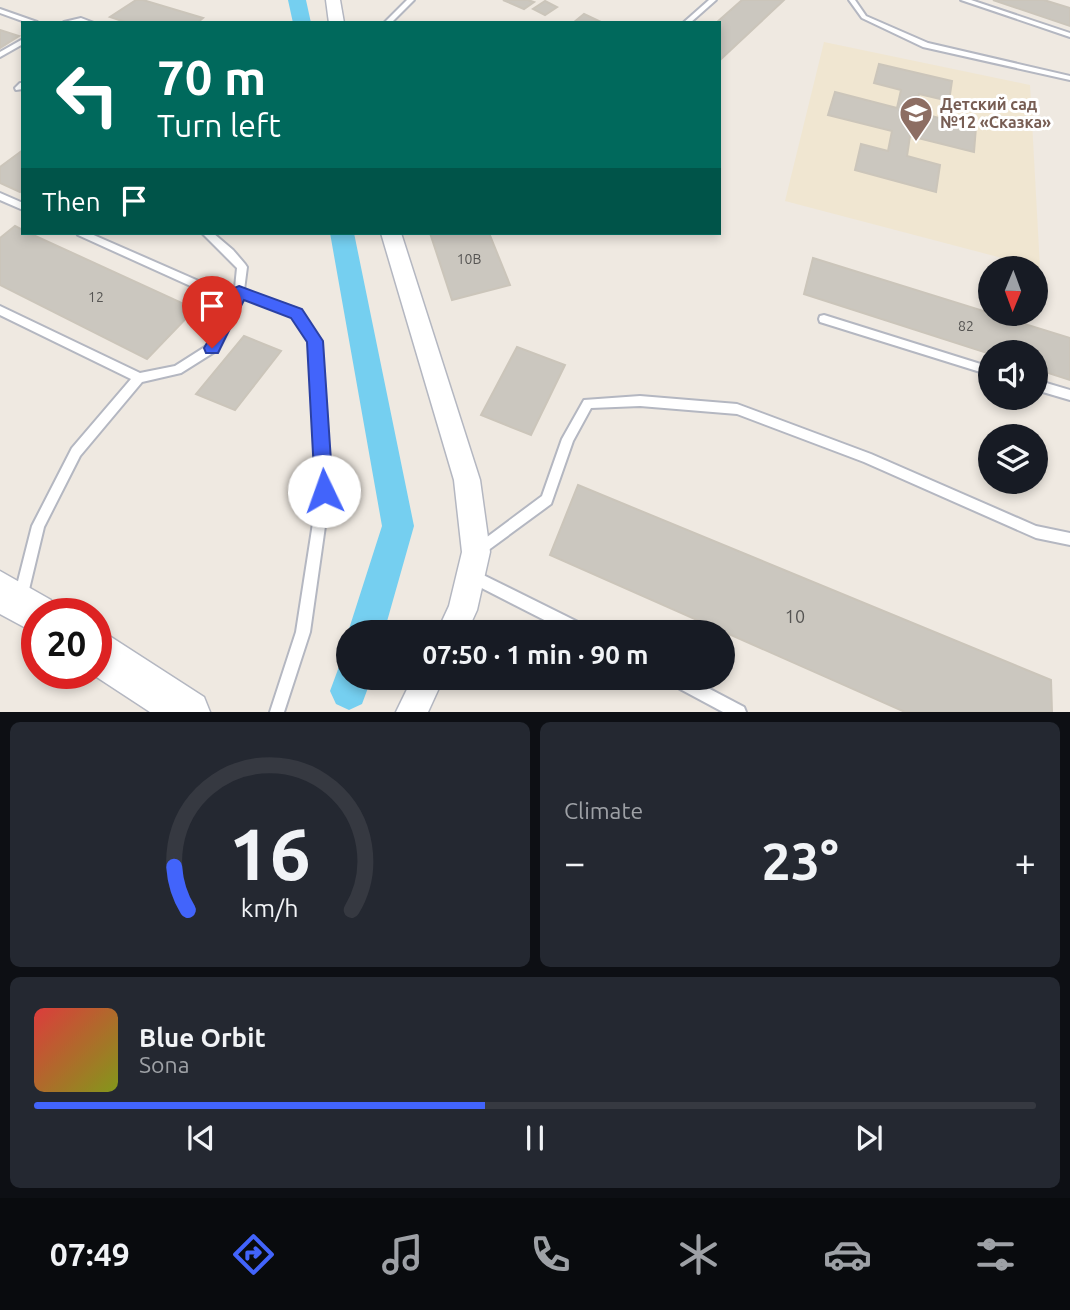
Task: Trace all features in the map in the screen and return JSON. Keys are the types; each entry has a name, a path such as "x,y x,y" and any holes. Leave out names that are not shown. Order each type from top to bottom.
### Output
{"main road":[{"path":"112,662 189,712"}],"street":[{"path":"333,0 337,21"},
{"path":"392,235 467,480 474,563 463,610 458,620"},
{"path":"411,712 422,690"}],"lane":[{"path":"389,21 411,0"},
{"path":"687,21 713,0"},
{"path":"852,0 864,17 926,46 1070,78"},
{"path":"964,0 1070,35"},
{"path":"0,11 29,21"},
{"path":"0,55 21,42"},
{"path":"0,196 21,206"},
{"path":"85,235 209,290 239,292 296,313 315,341 324,491 303,632 277,712"},
{"path":"0,310 138,378 177,370 212,348 229,319 239,292 242,267 209,235"},
{"path":"824,319 978,367"},
{"path":"19,603 38,526 76,452 138,378"},
{"path":"1048,389 1070,396"},
{"path":"564,620 474,563 547,500 568,439 589,403 640,401 737,409 867,458 1036,532 1070,539"},
{"path":"697,690 739,712"}],"shaded area":[{"name":"Детский сад №12 «Сказка»","path":"824,42 1030,85 1039,256 994,256 785,201"}],"building":[{"path":"136,0 143,0 203,18 199,21 122,21 110,17"},
{"path":"503,0 528,0 534,2 524,9"},
{"path":"742,0 784,0 721,59 721,21 718,21"},
{"path":"993,0 1044,0 1070,8 1070,26"},
{"path":"545,1 557,7 545,15 533,9"},
{"path":"584,14 599,21 575,21"},
{"path":"0,30 19,36 0,48"},
{"path":"879,64 952,81 949,101 919,94 915,112 976,127 974,152 910,136 907,156 940,165 936,192 855,170 861,144 888,151 892,131 828,115 835,92 897,108 901,90 874,83"},
{"path":"21,151 20,192 0,183 0,167"},
{"path":"15,226 21,229 21,235 33,235 195,309 147,359 0,285 0,238"},
{"path":"431,235 490,235 510,285 452,300"},
{"path":"813,258 978,309 978,326 1031,326 1070,338 1070,380 1048,373 1048,340 978,340 978,350 804,294"},
{"path":"244,336 281,351 235,410 196,394"},
{"path":"517,347 565,365 531,435 481,415"},
{"path":"578,485 1051,680 1052,712 905,712 735,637 735,620 697,620 550,555"}],"waterway":[{"path":"297,0 302,21"},
{"path":"342,235 398,526 370,620"}],"place":[{"name":"Детский сад №12 «Сказка»","path":"916,143"}],"route":[{"path":"212,348 229,319 239,292 296,313 315,341 324,491"}]}
